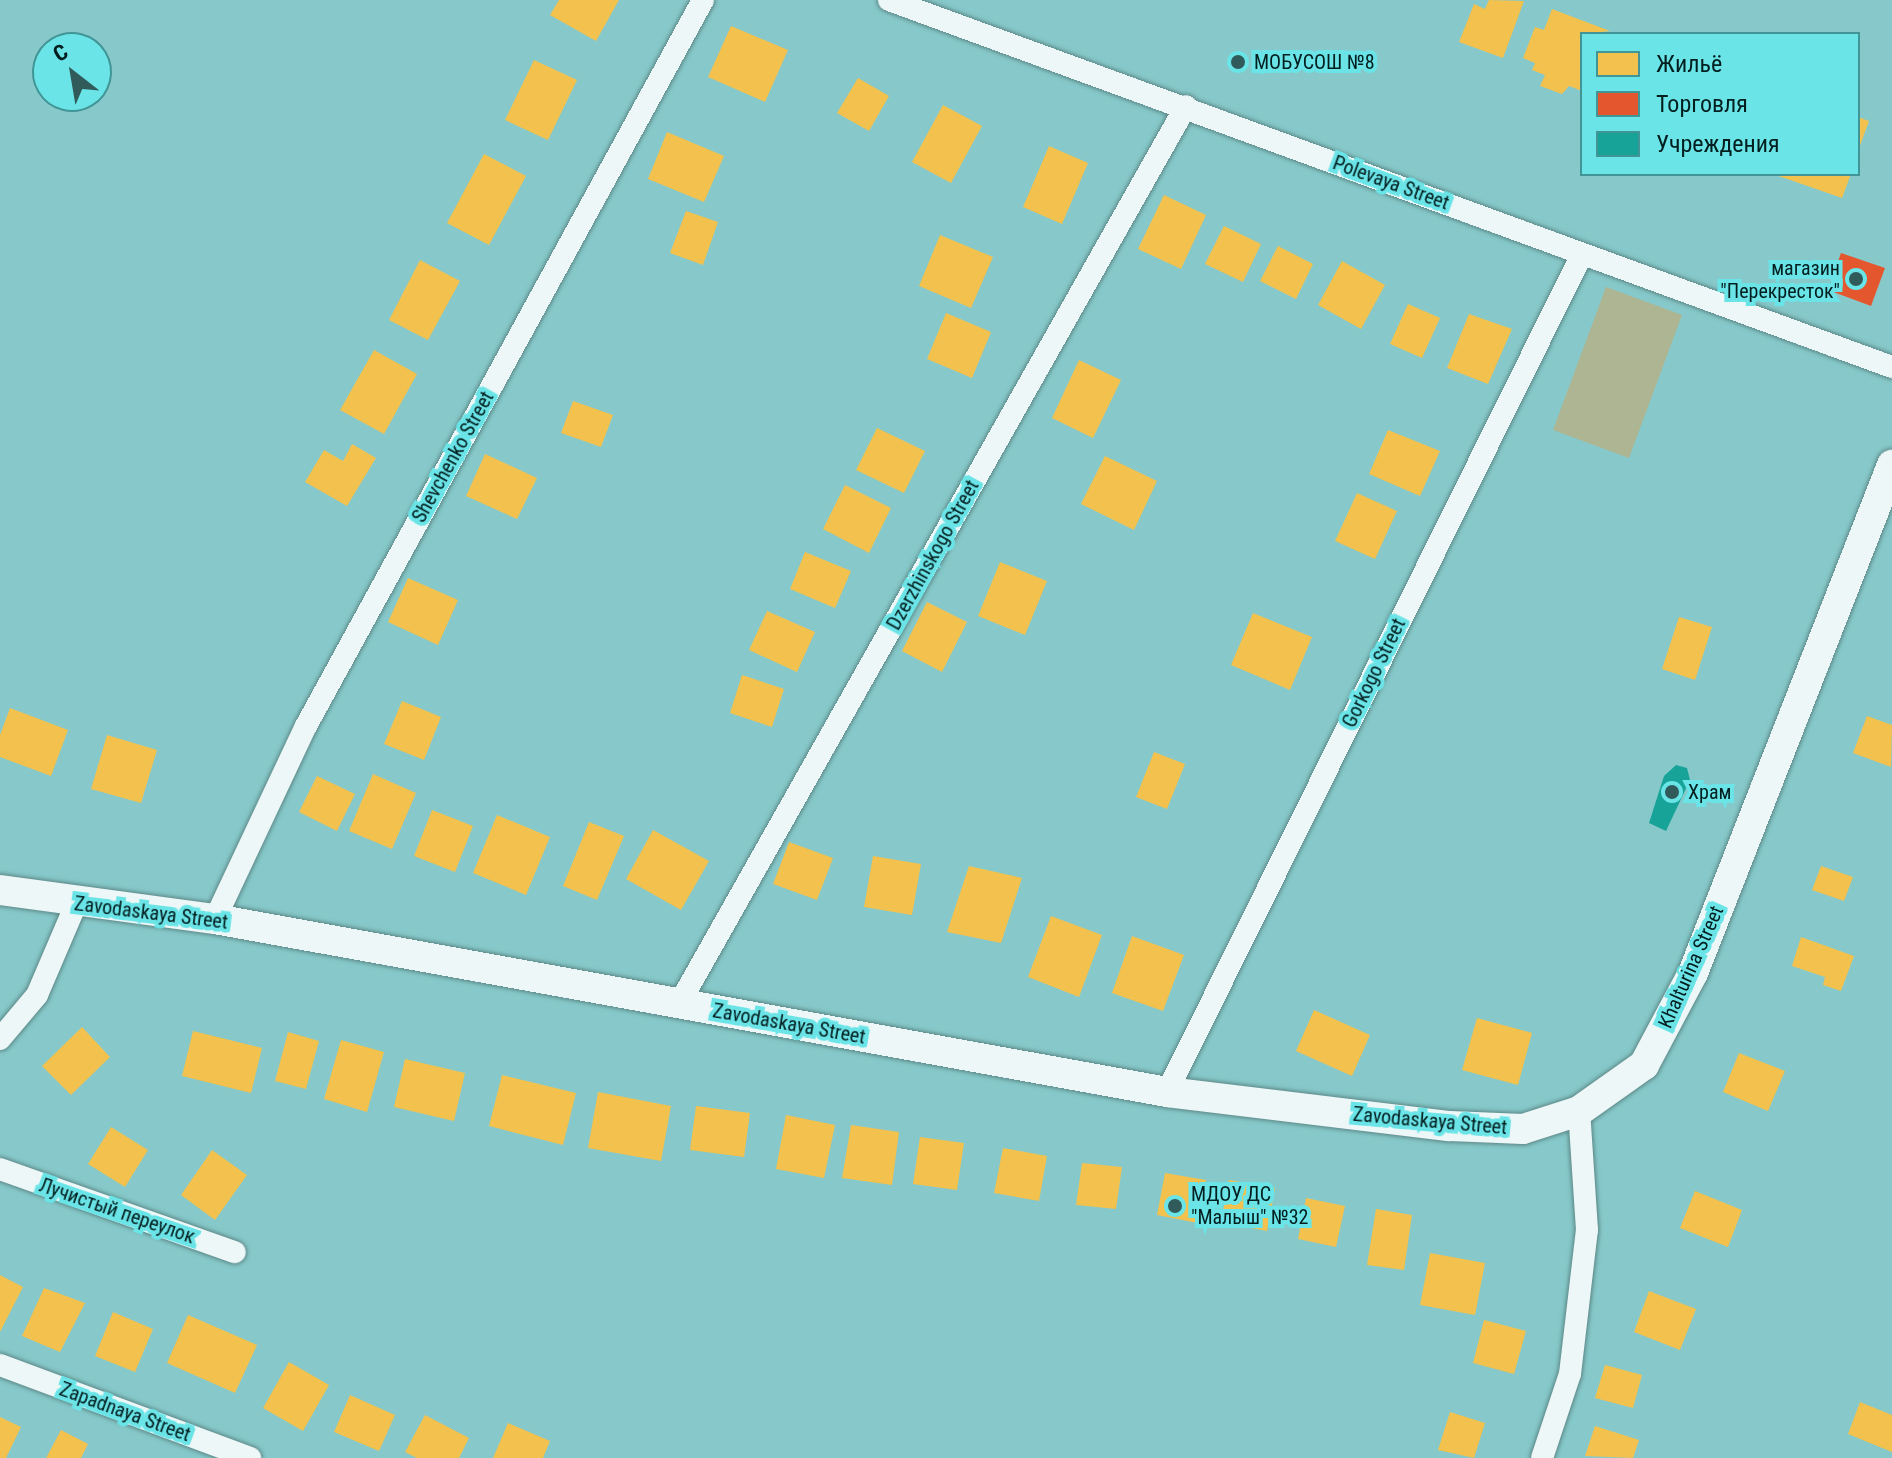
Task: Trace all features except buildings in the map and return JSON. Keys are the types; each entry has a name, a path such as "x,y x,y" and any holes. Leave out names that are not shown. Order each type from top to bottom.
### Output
{"main road":[{"name":"Khalturina Street","path":"1579,1111 1644,1065 1693,973 1892,465"},
{"name":"Zavodaskaya Street","path":"0,890 76,904 215,919 1167,1092 1450,1126 1523,1129 1579,1111"}],"street":[{"name":"Shevchenko Street","path":"215,919 306,726 703,0"},
{"name":"Polevaya Street","path":"889,0 1186,106 1892,367"},
{"name":"Dzerzhinskogo Street","path":"679,1004 1186,106"},
{"name":"Gorkogo Street","path":"1167,1092 1582,254"},
{"path":"0,1039 37,995 76,904"},
{"path":"1542,1458 1570,1374 1587,1230 1579,1111"},
{"name":"Лучистый переулок","path":"0,1169 235,1252"},
{"name":"Zapadnaya Street","path":"0,1365 250,1458"}],"green space":[{"path":"1606,287 1682,315 1629,458 1553,430"}],"place":[{"name":"МОБУСОШ №8","path":"1238,62"},
{"name":"магазин \"Перекресток\"","path":"1856,279"},
{"name":"Храм","path":"1672,792"},
{"name":"МДОУ ДС \"Малыш\" №32","path":"1175,1206"}]}
